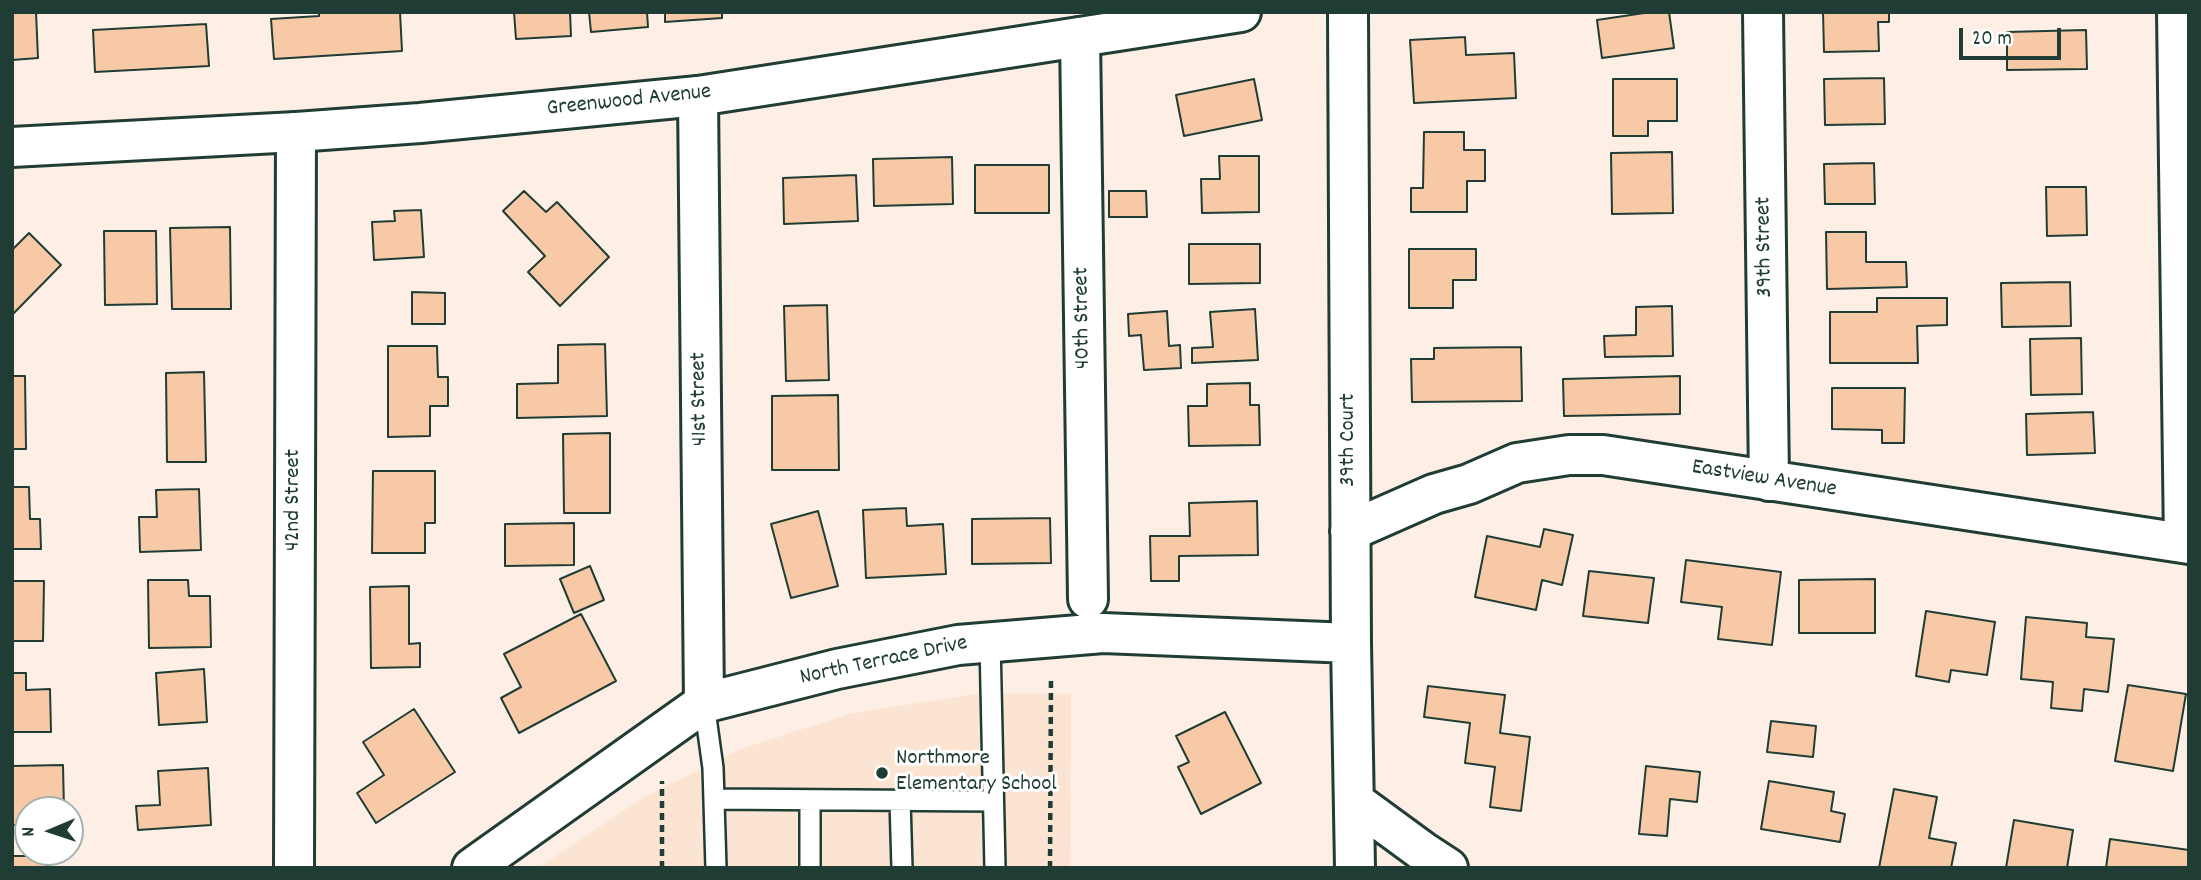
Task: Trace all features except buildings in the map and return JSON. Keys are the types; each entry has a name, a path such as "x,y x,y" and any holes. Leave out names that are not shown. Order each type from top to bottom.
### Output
{"street":[{"name":"Greenwood Avenue","path":"12,147 434,122 698,96 1241,12"},
{"name":"39th Court","path":"1348,12 1350,531 1355,868"},
{"name":"39th Street","path":"1763,12 1769,481"},
{"path":"2178,12 2187,544"},
{"name":"40th Street","path":"1080,37 1088,599"},
{"name":"41st Street","path":"698,96 704,703"},
{"name":"42nd Street","path":"294,868 296,132"},
{"name":"Eastview Avenue","path":"1350,531 1434,494 1469,484 1517,463 1569,455 1603,456 2187,544"},
{"name":"North Terrace Drive","path":"472,868 704,703 837,669 958,645 990,642 1103,633 1351,643"},
{"path":"1354,801 1448,868"}],"lane":[{"path":"990,642 995,868"},
{"path":"704,703 713,768 716,868"},
{"path":"714,800 993,801"},
{"path":"810,800 810,868"},
{"path":"900,800 902,868"}],"path":[{"path":"1050,868 1051,678"},
{"path":"662,781 662,868"}],"shaded area":[{"name":"Northmore Elementary School","path":"980,693 1071,694 1070,868 538,868 644,797 741,749 849,714"}],"place":[{"name":"Northmore Elementary School","path":"882,773"}]}
